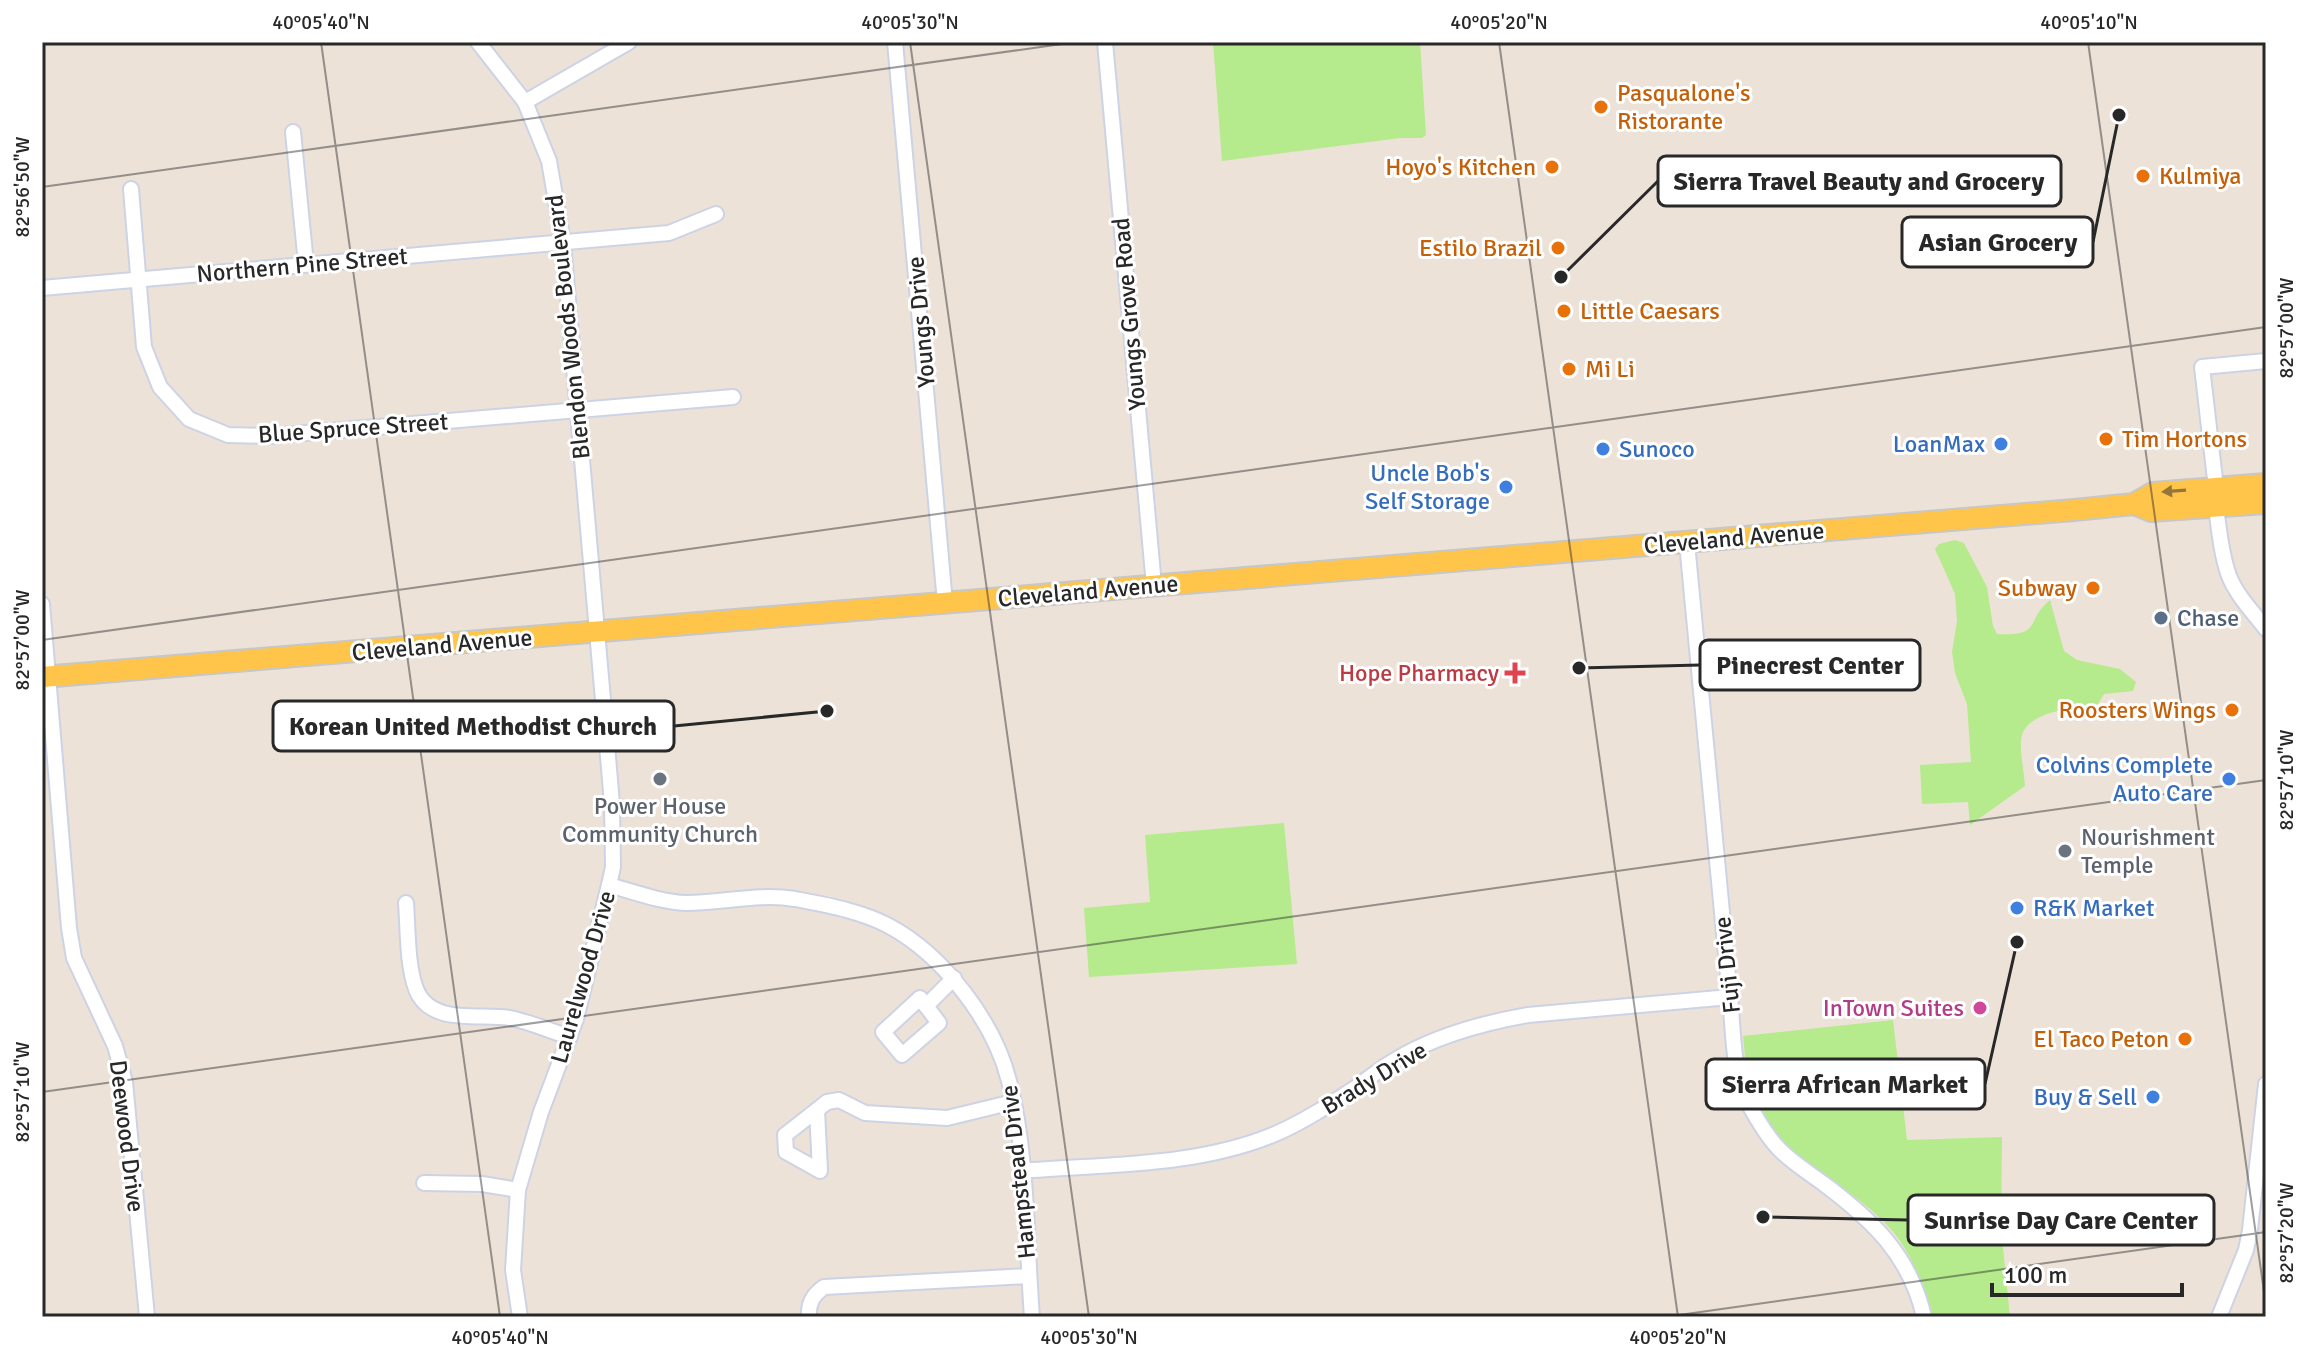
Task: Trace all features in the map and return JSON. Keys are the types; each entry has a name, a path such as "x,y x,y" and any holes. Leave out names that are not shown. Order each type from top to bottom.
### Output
{"main road":[{"name":"Cleveland Avenue","path":"2216,497 2266,484"},
{"name":"Cleveland Avenue","path":"46,677 2134,504 2153,493 2266,503"}],"street":[{"name":"Blendon Woods Boulevard","path":"478,42 525,102 549,161 563,242 596,632"},
{"path":"525,102 629,42"},
{"name":"Youngs Drive","path":"895,42 945,603"},
{"name":"Youngs Grove Road","path":"1105,42 1154,586"},
{"path":"293,132 306,264"},
{"name":"Blue Spruce Street","path":"131,189 144,347 160,387 189,419 228,435 270,436 733,397"},
{"name":"Northern Pine Street","path":"42,288 669,233 716,214"},
{"path":"2266,361 2202,367 2223,553 2229,577 2266,629"},
{"name":"Fuji Drive","path":"1687,543 1730,997 1744,1095 1779,1150 1874,1225 1898,1254 1910,1275 1924,1317"},
{"name":"Deewood Drive","path":"42,604 69,928 74,958 115,1046 125,1082 147,1317"},
{"name":"Laurelwood Drive","path":"520,1317 513,1270 518,1190 541,1112 570,1037 613,867 612,803 596,632"},
{"name":"Hampstead Drive","path":"609,885 675,902 791,898 844,909 888,925 954,978 994,1042 1009,1079 1022,1171 1032,1317"},
{"path":"406,903 413,977 417,992 427,1004 442,1013 512,1018 570,1037"},
{"path":"926,1006 954,978"},
{"name":"Brady Drive","path":"1022,1171 1157,1162 1250,1144 1306,1119 1395,1060 1447,1036 1496,1020 1730,997"},
{"path":"2219,1317 2246,1250 2266,1084"},
{"path":"817,1110 827,1102 839,1100 865,1113 947,1118 1013,1102"},
{"path":"424,1183 482,1184 518,1190"},
{"path":"809,1317 810,1302 824,1287 1029,1276"}],"green space":[{"path":"1213,42 1420,42 1426,135 1422,138 1400,138 1222,161"},
{"path":"1955,540 1964,543 1987,587 1997,634 2027,630 2050,600 2064,651 2077,660 2120,669 2136,682 2133,691 2104,694 2098,704 2052,713 2031,722 2021,740 2025,786 1970,825 1968,802 1922,804 1920,765 1971,762 1967,704 1955,673 1952,652 1957,621 1955,594 1935,549 1939,544"},
{"path":"1284,823 1297,964 1089,977 1084,908 1150,902 1145,835"},
{"path":"1893,1020 1907,1140 2002,1137 2001,1228 2010,1317 1930,1317 1918,1276 1898,1238 1861,1202 1778,1136 1762,1115 1751,1091 1743,1036"}],"place":[{"name":"Pasqualone's Ristorante","path":"1601,107"},
{"name":"Asian Grocery","path":"2119,115"},
{"name":"Hoyo's Kitchen","path":"1552,167"},
{"name":"Kulmiya","path":"2143,176"},
{"name":"Estilo Brazil","path":"1558,248"},
{"name":"Sierra Travel Beauty and Grocery","path":"1561,277"},
{"name":"Little Caesars","path":"1564,311"},
{"name":"Mi Li","path":"1569,369"},
{"name":"Tim Hortons","path":"2106,439"},
{"name":"LoanMax","path":"2001,444"},
{"name":"Sunoco","path":"1603,449"},
{"name":"Uncle Bob's Self Storage","path":"1506,487"},
{"name":"Subway","path":"2093,588"},
{"name":"Chase","path":"2161,618"},
{"name":"Pinecrest Center","path":"1579,668"},
{"name":"Hope Pharmacy","path":"1515,673"},
{"name":"Roosters Wings","path":"2232,710"},
{"name":"Korean United Methodist Church","path":"827,711"},
{"name":"Power House Community Church","path":"660,779"},
{"name":"Colvins Complete Auto Care","path":"2229,779"},
{"name":"Nourishment Temple","path":"2065,851"},
{"name":"R&K Market","path":"2017,908"},
{"name":"Sierra African Market","path":"2017,942"},
{"name":"InTown Suites","path":"1980,1008"},
{"name":"El Taco Peton","path":"2185,1039"},
{"name":"Buy & Sell","path":"2153,1097"},
{"name":"Sunrise Day Care Center","path":"1763,1217"}]}
